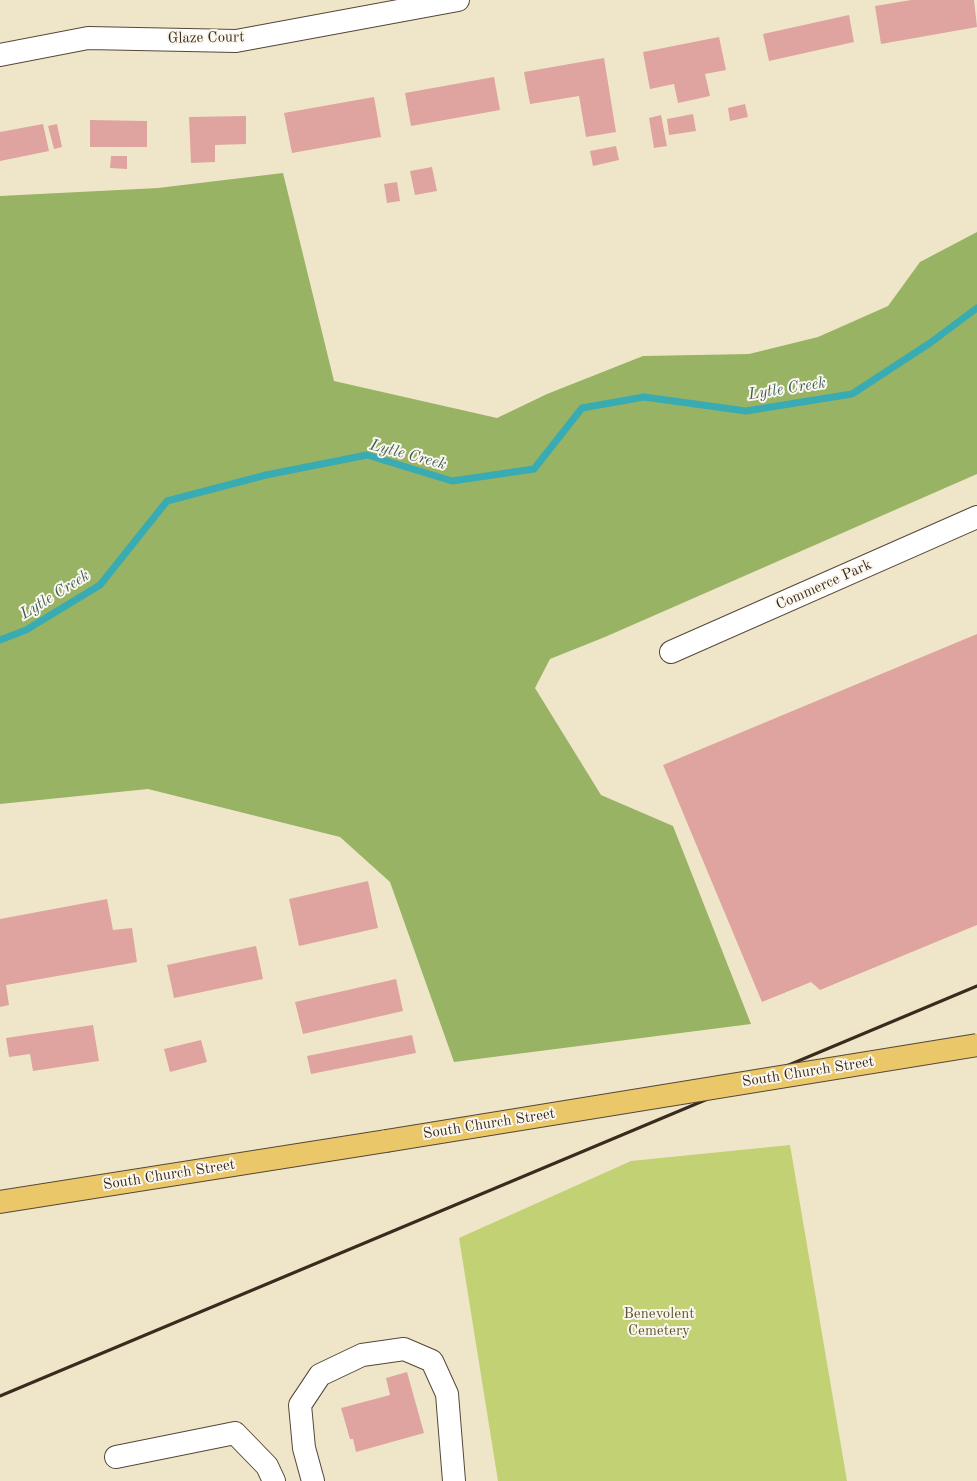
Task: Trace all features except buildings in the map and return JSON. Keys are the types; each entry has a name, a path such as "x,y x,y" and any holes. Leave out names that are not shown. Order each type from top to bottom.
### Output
{"main road":[{"name":"South Church Street","path":"0,1202 977,1045"}],"street":[{"name":"Glaze Court","path":"0,55 88,38 236,41 458,0"},
{"name":"Commerce Park","path":"671,652 977,517"},
{"path":"313,1481 304,1448 300,1405 320,1375 362,1355 404,1349 432,1361 447,1394 454,1481"},
{"path":"116,1457 235,1433 267,1466 274,1481"}],"green space":[{"path":"283,173 334,381 497,418 547,394 643,356 749,354 818,337 888,306 920,262 977,232 977,474 605,637 550,659 535,688 601,795 673,826 751,1024 454,1062 390,882 340,837 148,789 0,804 0,196 158,188"},
{"name":"Benevolent Cemetery","path":"790,1145 847,1481 498,1481 459,1238 631,1161"}],"waterway":[{"name":"Lytle Creek","path":"0,640 26,630 100,585 167,501 266,475 367,455 452,481 534,469 582,408 644,397 746,411 852,394 930,343 977,308"}],"railway":[{"path":"0,1396 977,986"}]}
